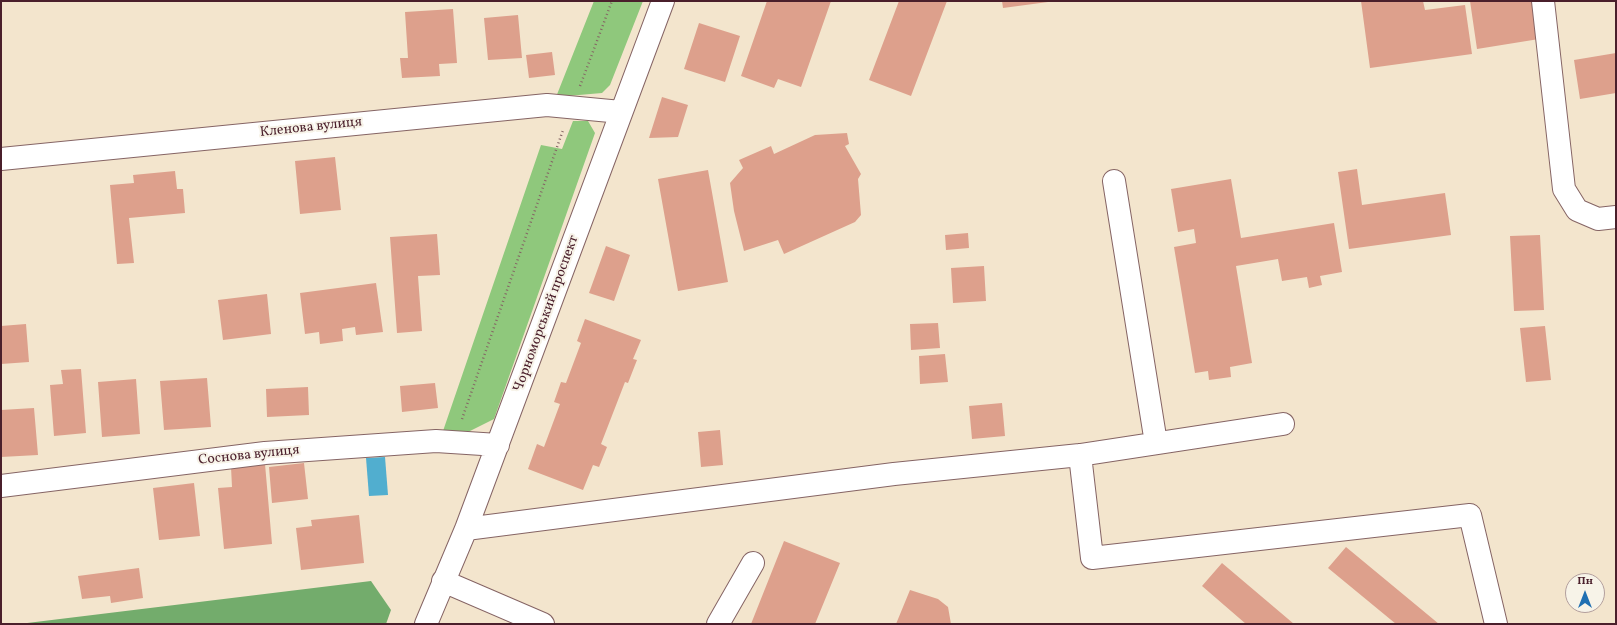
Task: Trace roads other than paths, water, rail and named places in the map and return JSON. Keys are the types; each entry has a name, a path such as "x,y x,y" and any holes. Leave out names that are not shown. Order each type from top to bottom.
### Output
{"street":[{"name":"Чорноморський проспект","path":"426,624 466,529 498,445 662,1"},
{"path":"1543,1 1564,189 1576,210 1598,219 1616,217"},
{"name":"Кленова вулиця","path":"1,159 547,105 621,112"},
{"path":"1114,181 1156,443"},
{"path":"466,529 894,474 1080,455 1283,424"},
{"name":"Соснова вулиця","path":"1,486 265,453 436,441 498,445"},
{"path":"1080,455 1092,558 1470,515 1496,624"},
{"path":"718,624 754,563"},
{"path":"443,581 543,624"}],"water":[{"path":"385,457 388,495 369,496 366,458"}]}
